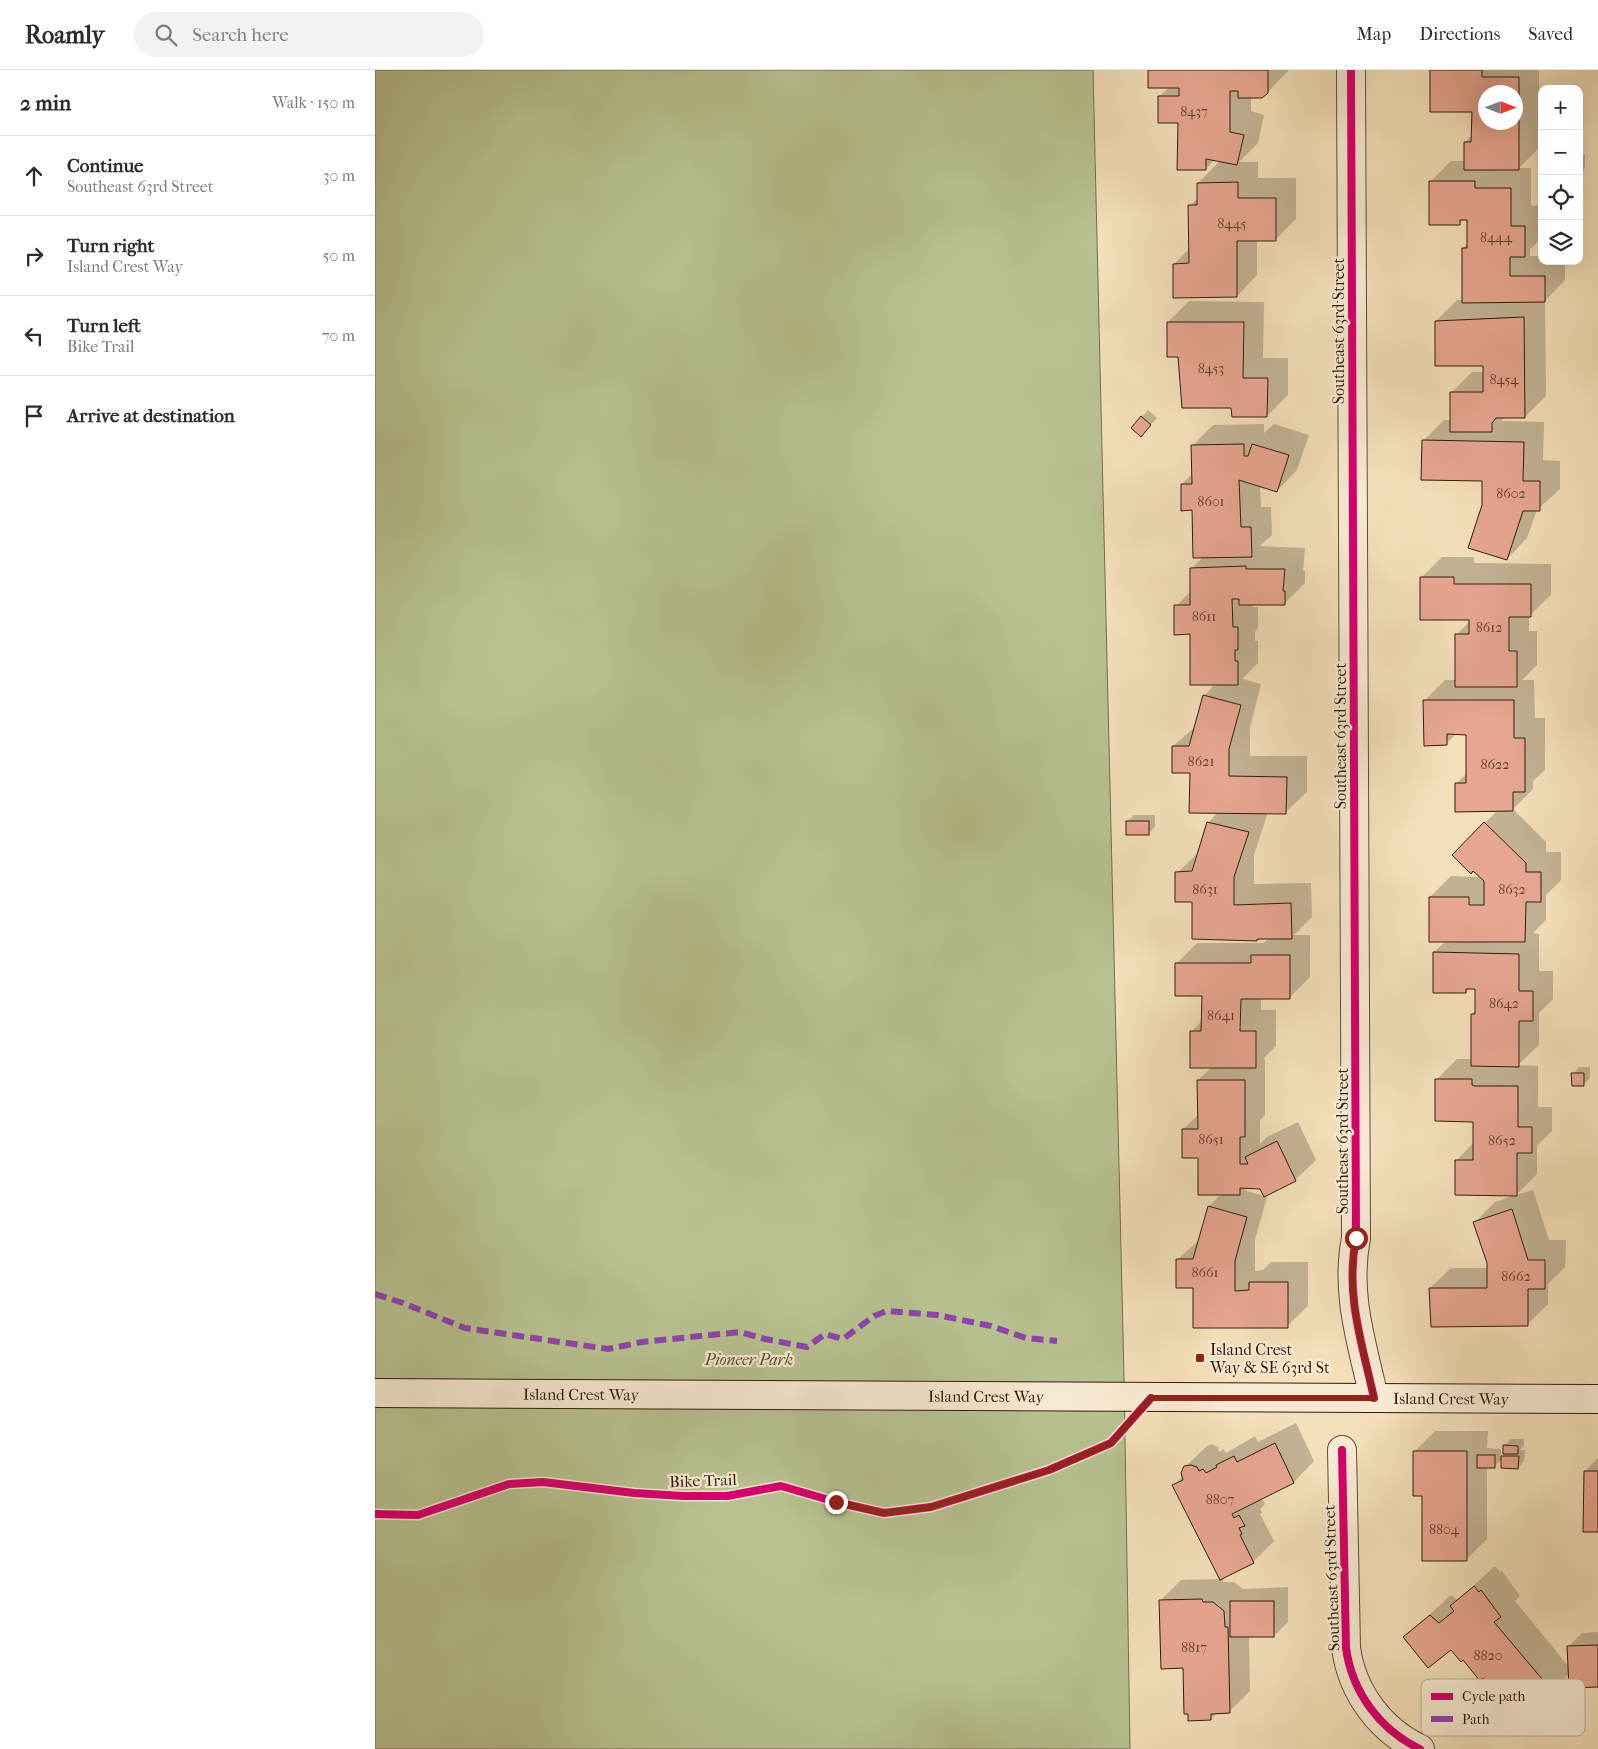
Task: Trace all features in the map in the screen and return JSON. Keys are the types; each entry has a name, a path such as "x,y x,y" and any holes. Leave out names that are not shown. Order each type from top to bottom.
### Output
{"street":[{"name":"Southeast 63rd Street","path":"1351,70 1356,1228 1351,1262 1351,1294 1374,1398"},
{"name":"Island Crest Way","path":"375,1393 1598,1399"},
{"name":"Southeast 63rd Street","path":"1342,1450 1346,1648 1349,1668 1354,1683 1378,1718 1414,1746"}],"green space":[{"name":"Pioneer Park","path":"375,70 1093,70 1124,1376 1130,1749 375,1749"}],"building":[{"path":"1148,70 1268,70 1268,93 1262,98 1238,98 1238,91 1230,91 1230,132 1244,135 1237,165 1206,159 1206,170 1177,170 1178,123 1158,123 1158,96 1179,96 1179,88 1148,88"},
{"path":"1430,70 1482,70 1482,77 1519,77 1519,85 1478,85 1478,130 1519,130 1519,170 1464,170 1464,142 1471,142 1472,112 1430,112"},
{"path":"1429,181 1475,181 1475,188 1511,188 1511,226 1525,226 1525,257 1510,257 1510,276 1545,276 1545,302 1462,303 1462,248 1467,248 1467,220 1460,220 1460,225 1429,225"},
{"path":"1238,182 1238,198 1276,198 1276,241 1237,241 1237,297 1173,298 1173,264 1189,263 1188,205 1197,205 1197,183"},
{"path":"1524,317 1525,418 1496,418 1492,423 1492,432 1450,432 1450,392 1483,392 1483,366 1435,366 1435,321"},
{"path":"1167,322 1244,322 1243,378 1268,378 1267,417 1232,417 1231,408 1182,408 1178,357 1167,357"},
{"path":"1141,416 1151,425 1141,437 1131,428"},
{"path":"1422,440 1524,442 1523,481 1540,481 1540,511 1523,511 1507,560 1468,548 1482,505 1482,481 1421,480"},
{"path":"1244,444 1244,456 1248,456 1252,444 1289,455 1277,492 1239,480 1241,527 1251,527 1252,557 1193,558 1192,510 1181,511 1181,484 1192,484 1191,445"},
{"path":"1246,566 1246,569 1285,569 1283,591 1285,591 1285,605 1239,605 1239,599 1232,599 1233,627 1238,627 1238,650 1235,650 1235,661 1238,661 1238,685 1190,685 1190,634 1174,635 1174,605 1190,605 1190,568"},
{"path":"1420,577 1454,577 1454,584 1531,584 1531,617 1509,617 1509,651 1517,651 1517,687 1455,687 1455,634 1469,634 1469,620 1420,620"},
{"path":"1203,695 1241,705 1229,749 1229,776 1287,777 1286,814 1189,813 1190,773 1172,773 1172,746 1189,746"},
{"path":"1423,700 1514,700 1514,738 1525,738 1525,792 1513,792 1513,811 1455,812 1455,783 1466,783 1466,735 1447,734 1447,745 1424,746"},
{"path":"1126,821 1149,821 1149,835 1126,835"},
{"path":"1207,822 1249,832 1234,877 1234,905 1291,903 1292,939 1257,939 1257,941 1192,939 1192,902 1175,902 1175,872 1192,871"},
{"path":"1484,822 1526,863 1526,872 1541,872 1541,902 1526,902 1525,942 1429,942 1429,897 1469,897 1469,905 1484,905 1484,881 1473,871 1471,874 1452,855"},
{"path":"1433,952 1519,954 1519,991 1533,991 1533,1021 1519,1021 1519,1067 1471,1066 1471,1014 1475,1014 1475,989 1466,989 1466,993 1433,993"},
{"path":"1251,955 1290,955 1290,999 1241,999 1240,1031 1256,1031 1256,1068 1190,1068 1190,1031 1201,1031 1202,996 1175,996 1175,963 1251,963"},
{"path":"1571,1073 1584,1073 1584,1086 1572,1086"},
{"path":"1435,1079 1472,1079 1472,1085 1475,1086 1518,1086 1518,1127 1532,1127 1532,1153 1517,1153 1517,1196 1455,1195 1455,1160 1473,1160 1473,1122 1435,1121"},
{"path":"1197,1080 1245,1080 1245,1137 1240,1137 1240,1164 1248,1164 1245,1157 1277,1141 1296,1181 1264,1197 1260,1189 1240,1188 1240,1195 1198,1195 1198,1158 1182,1158 1182,1129 1198,1129"},
{"path":"1208,1206 1247,1217 1235,1261 1235,1291 1249,1290 1249,1282 1288,1282 1288,1328 1193,1328 1193,1288 1176,1288 1176,1259 1193,1259"},
{"path":"1512,1209 1528,1260 1545,1260 1545,1289 1528,1289 1528,1326 1431,1327 1429,1288 1487,1288 1487,1263 1473,1222"},
{"path":"1275,1443 1294,1483 1232,1514 1234,1518 1239,1515 1245,1526 1239,1528 1242,1534 1240,1535 1254,1563 1220,1580 1172,1485 1183,1480 1181,1473 1184,1466 1191,1465 1197,1467 1199,1471 1203,1469 1206,1473 1217,1467 1216,1465 1234,1456 1237,1462"},
{"path":"1503,1445 1518,1446 1518,1454 1503,1454"},
{"path":"1413,1451 1467,1451 1467,1561 1422,1561 1422,1496 1413,1496"},
{"path":"1477,1455 1495,1455 1495,1468 1477,1468"},
{"path":"1501,1456 1519,1456 1518,1469 1501,1468"},
{"path":"1584,1471 1598,1471 1598,1532 1583,1532"},
{"path":"1474,1586 1479,1592 1481,1590 1501,1617 1494,1622 1542,1679 1478,1679 1463,1660 1461,1662 1451,1650 1428,1668 1403,1637 1430,1615 1439,1623 1454,1611 1450,1606"},
{"path":"1202,1599 1203,1602 1213,1602 1224,1611 1225,1627 1228,1627 1230,1713 1211,1714 1211,1720 1188,1721 1188,1714 1184,1714 1183,1668 1161,1669 1159,1600"},
{"path":"1230,1601 1274,1601 1274,1637 1230,1637"},
{"path":"1598,1645 1598,1687 1585,1687 1585,1679 1569,1679 1567,1646"}],"marked path":[{"path":"375,1294 465,1328 608,1349 642,1342 740,1332 807,1347 825,1334 843,1339 874,1316 887,1311 937,1315 991,1326 1026,1338 1057,1341"}],"cycle path":[{"path":"1351,70 1356,1238 1352,1279 1356,1318 1374,1398"},
{"name":"Bike Trail","path":"375,1514 418,1515 509,1484 543,1482 634,1493 683,1496 727,1496 781,1486 836,1502 884,1513 931,1507 1049,1470 1111,1443 1151,1398"},
{"path":"1342,1450 1346,1648 1349,1664 1354,1680 1370,1708 1392,1731 1420,1749"}],"place":[{"name":"Island Crest Way & SE 63rd St","path":"1200,1358"}],"route":[{"path":"836,1502 884,1513 931,1507 1049,1470 1111,1443 1151,1398 1374,1398 1351,1294 1351,1262 1356,1238"}]}
